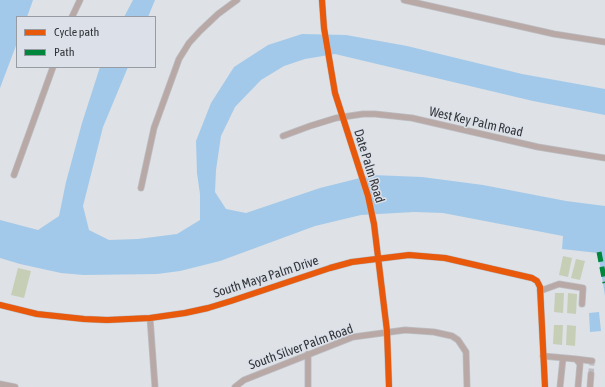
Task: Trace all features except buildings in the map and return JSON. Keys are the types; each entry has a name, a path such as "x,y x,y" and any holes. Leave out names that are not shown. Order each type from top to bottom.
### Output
{"street":[{"path":"72,16 80,0"},
{"path":"140,188 154,128 179,59 189,43 200,31 218,14 237,0"},
{"name":"Date Palm Road","path":"322,0 324,28 335,92 368,196 374,224 387,332 389,387"},
{"path":"404,0 548,32 605,42"},
{"path":"14,175 53,68"},
{"name":"West Key Palm Road","path":"283,136 342,116 363,114 394,115 538,147 605,158"},
{"name":"South Maya Palm Drive","path":"0,305 37,314 84,319 107,320 150,318 208,308 352,262 409,255 445,258 532,278 537,281 540,291"},
{"path":"545,387 540,291 559,284 582,288 582,304"},
{"path":"150,318 155,387"},
{"name":"South Silver Palm Road","path":"235,387 244,380 353,337 405,330 445,334 458,340 466,352 467,387"},
{"path":"308,354 308,387"},
{"path":"543,356 592,361"},
{"path":"560,387 563,358"},
{"path":"576,359 580,364 578,387"},
{"path":"590,387 591,374"},
{"path":"1,385 15,387"}],"green space":[{"path":"563,256 572,258 568,277 559,275"},
{"path":"576,259 585,261 580,280 571,278"},
{"path":"18,268 31,271 24,298 11,295"},
{"path":"555,293 564,293 563,313 554,312"},
{"path":"568,293 577,294 576,314 567,313"},
{"path":"554,325 563,325 562,345 553,344"},
{"path":"567,325 576,326 575,346 566,345"}],"water":[{"path":"0,0 33,0 27,16 16,16 16,46 0,88"},
{"path":"133,0 155,0 148,16 125,16"},
{"path":"302,34 346,35 407,46 522,74 605,89 605,115 533,101 335,54 305,59 284,66 261,80 235,107 221,136 216,170 215,192 226,209 246,213 320,188 372,175 422,177 483,185 566,201 605,206 605,296 598,253 562,249 563,236 443,213 414,212 361,215 315,226 220,261 180,271 157,274 84,275 61,273 0,258 0,220 38,230 59,216 66,182 82,123 100,68 128,68 103,127 83,206 89,230 109,240 138,239 177,234 200,220 200,194 197,173 196,141 211,103 234,67 268,45"},
{"path":"599,312 601,331 590,332 589,313"}],"tunnel":[{"path":"591,374 592,361"}],"marked path":[{"path":"599,252 605,283"}],"cycle path":[{"path":"322,0 324,28 335,93 368,196 374,224 387,331 389,387"},
{"path":"0,305 37,314 84,319 107,320 150,318 208,308 352,262 409,255 445,258 532,278 537,281 540,287 545,387"}]}
